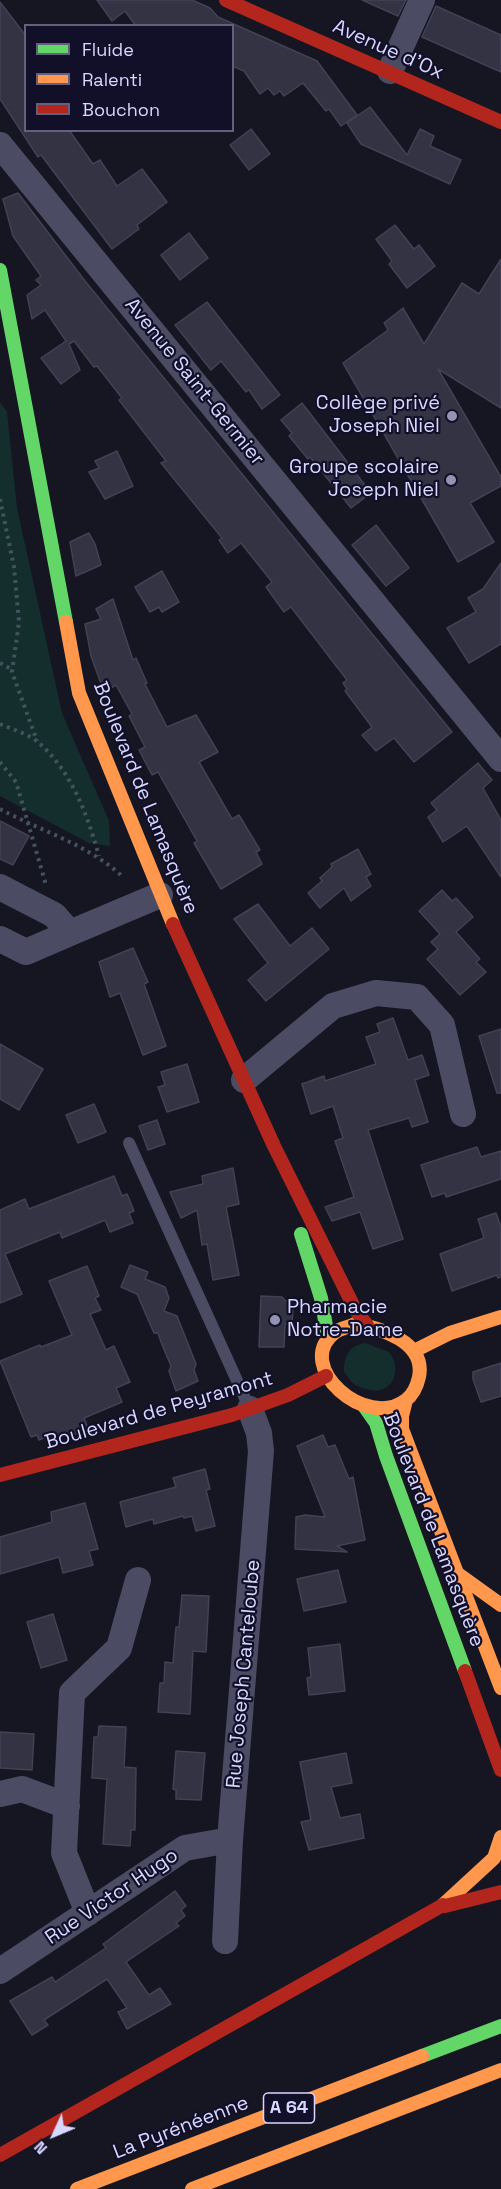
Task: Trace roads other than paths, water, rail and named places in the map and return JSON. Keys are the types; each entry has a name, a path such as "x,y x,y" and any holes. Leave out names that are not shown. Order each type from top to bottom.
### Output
{"main road":[{"name":"Avenue d'Ox","path":"226,0 501,122"},
{"name":"Boulevard de Lamasquère","path":"0,270 4,311 79,693 154,898 356,1311 367,1325"},
{"name":"Boulevard de Lamasquère","path":"274,1146 320,1294 327,1321 328,1337"},
{"path":"414,1351 450,1333 501,1317"},
{"path":"355,1324 367,1325 401,1340 414,1351 419,1360 420,1374 417,1386 406,1400 396,1406 384,1409 364,1406 348,1399 334,1388 322,1366 321,1355 328,1337 344,1327 355,1324"},
{"name":"Boulevard de Peyramont","path":"0,1475 250,1409 288,1395 326,1376"},
{"name":"Boulevard de Lamasquère","path":"406,1400 402,1429 501,1688"},
{"name":"Boulevard de Lamasquère","path":"364,1406 376,1423 501,1770"},
{"path":"458,1574 501,1605"},
{"path":"0,2155 439,1908 494,1858 501,1838"},
{"path":"439,1908 501,1892"},
{"name":"La Pyrénéenne","path":"76,2189 501,2026"},
{"name":"A 64","path":"192,2189 501,2070"}],"street":[{"path":"390,71 422,0"},
{"name":"Avenue Saint-Germier","path":"4,156 501,759"},
{"path":"0,886 62,924"},
{"path":"0,939 26,952 62,924 154,898"},
{"path":"244,1080 333,1006 376,993 417,997 442,1025 463,1114"},
{"name":"Rue Joseph Canteloube","path":"225,1941 230,1840 261,1451 259,1433 250,1409"},
{"path":"88,1913 64,1852 72,1693 119,1648 138,1580"},
{"path":"0,1794 22,1789 67,1806"},
{"name":"Rue Victor Hugo","path":"0,1971 185,1848 230,1840"}],"lane":[{"path":"129,1143 250,1409"}],"place":[{"name":"Collège privé Joseph Niel","path":"452,416"},
{"name":"Groupe scolaire Joseph Niel","path":"451,480"},
{"name":"Pharmacie Notre-Dame","path":"275,1320"}]}
